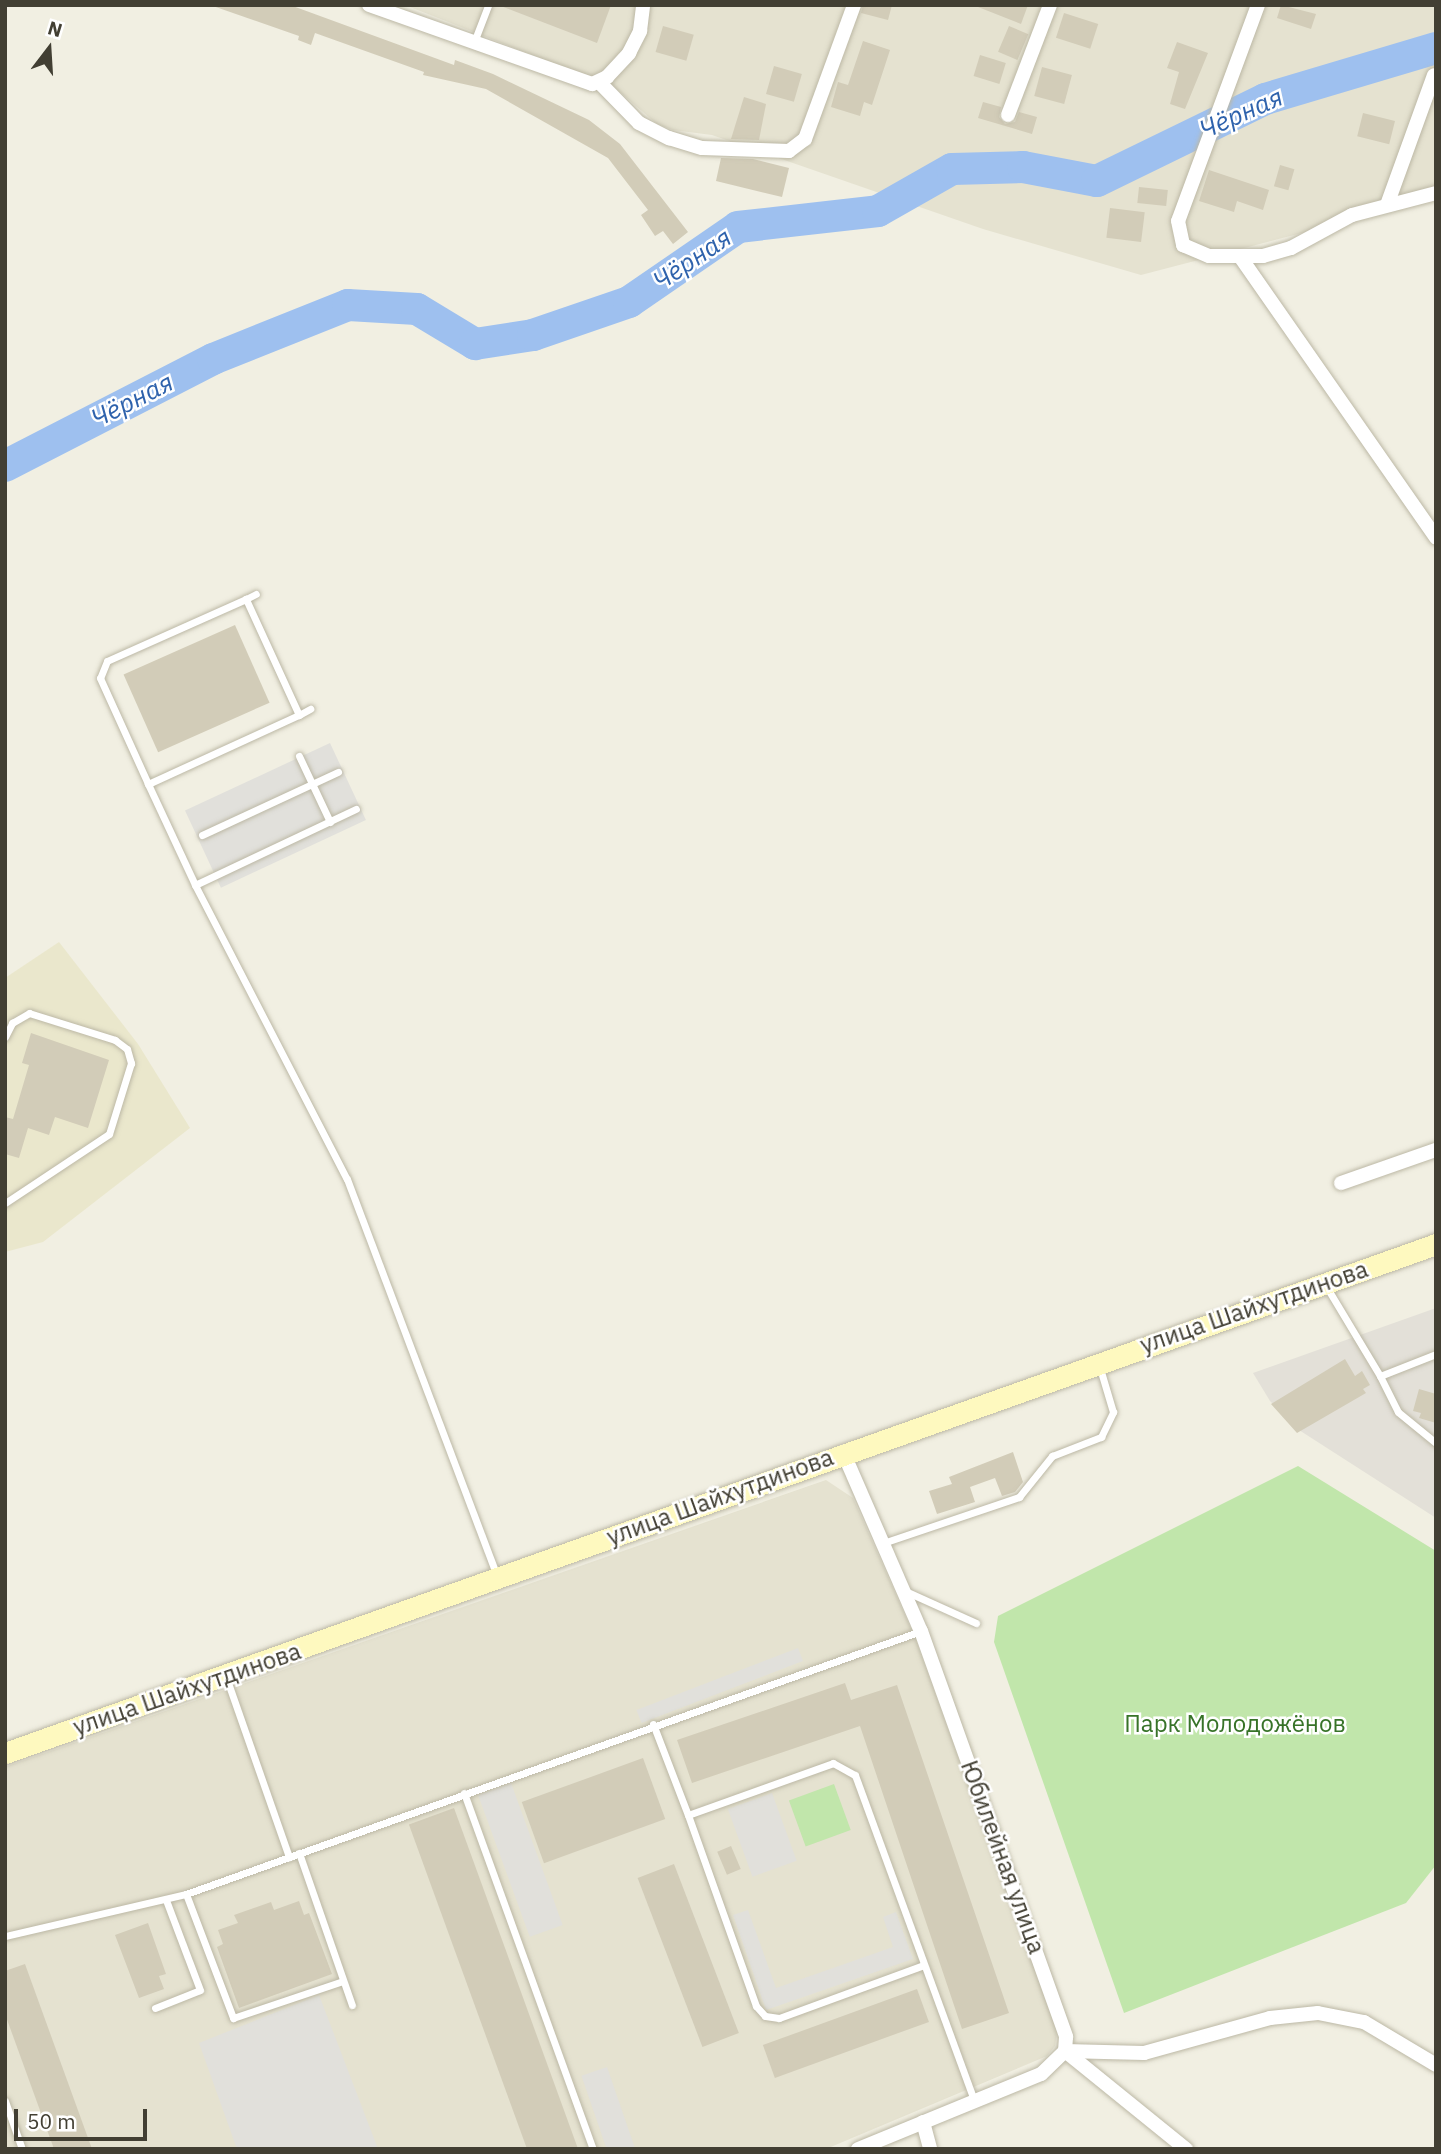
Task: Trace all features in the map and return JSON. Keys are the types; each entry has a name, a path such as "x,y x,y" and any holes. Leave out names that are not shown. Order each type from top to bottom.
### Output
{"main road":[{"name":"улица Шайхутдинова","path":"5,1753 226,1676 843,1452 1436,1244"}],"street":[{"path":"369,5 592,82 639,123 668,138 702,148 789,151 804,139 854,5"},
{"path":"592,82 619,66 638,38 643,5"},
{"path":"1008,115 1050,5"},
{"path":"1258,5 1178,221 1183,245 1201,254 1241,258 1283,251 1345,218 1436,193"},
{"path":"1387,205 1434,75"},
{"path":"1241,258 1436,538"},
{"path":"1341,1183 1436,1150"},
{"name":"Юбилейная улица","path":"843,1452 921,1631 1062,2021 1065,2051"},
{"path":"858,2149 1041,2074 1065,2051 1144,2053 1270,2018 1318,2013 1364,2022 1436,2065"},
{"path":"1065,2051 1186,2149"},
{"path":"923,2122 930,2149"}],"lane":[{"path":"474,43 488,5"},
{"path":"256,594 107,661 100,668 100,678 195,886 350,1186 497,1578"},
{"path":"246,599 299,715"},
{"path":"148,784 310,709"},
{"path":"299,755 330,822"},
{"path":"202,835 338,772"},
{"path":"195,886 356,810"},
{"path":"5,1037 12,1023 29,1013 115,1040 127,1049 131,1062 109,1134 5,1203"},
{"path":"1324,1282 1380,1376 1398,1412 1436,1443"},
{"path":"1380,1376 1436,1354"},
{"path":"883,1543 1019,1497 1052,1456 1101,1437 1114,1412 1097,1362"},
{"path":"904,1591 976,1623"},
{"path":"5,1936 186,1894 653,1724 921,1631"},
{"path":"226,1676 289,1857"},
{"path":"653,1724 756,2006 765,2016 779,2018 924,1965"},
{"path":"688,1815 833,1763 848,1768 859,1782 974,2101"},
{"path":"464,1793 593,2149"},
{"path":"299,1853 352,2005"},
{"path":"186,1894 233,2018 344,1981"},
{"path":"155,2008 200,1990 166,1899"},
{"path":"5,2101 22,2149"}],"shaded area":[{"path":"405,5 1436,5 1436,198 1141,275 983,229 712,135 673,130 657,124 614,87"},
{"path":"330,743 366,820 221,888 185,811"},
{"path":"59,942 138,1044 190,1128 43,1242 5,1252 5,978"},
{"path":"1436,1308 1436,1518 1299,1430 1270,1401 1253,1373"},
{"path":"826,1480 853,1498 916,1640 1057,2032 1055,2046 1047,2056 826,2149 5,2149 5,1767"},
{"path":"798,1648 803,1661 642,1723 636,1710"},
{"path":"511,1783 563,1925 530,1937 478,1795"},
{"path":"772,1793 797,1861 752,1877 728,1809"},
{"path":"748,1910 776,1988 893,1947 883,1917 896,1912 913,1959 766,2010 733,1915"},
{"path":"319,1995 378,2149 237,2149 199,2043"},
{"path":"607,2067 635,2149 607,2149 581,2076"}],"green space":[{"name":"Парк Молодожёнов","path":"1298,1466 1436,1551 1436,1865 1406,1903 1124,2013 994,1642 998,1616"},
{"path":"834,1784 851,1830 806,1846 789,1800"}],"building":[{"path":"210,5 290,5 454,65 455,60 493,74 589,120 620,144 688,232 673,244 663,231 655,236 641,215 648,210 608,158 486,89 423,75 424,72 315,33 311,45 298,40 299,36"},
{"path":"498,5 611,5 597,43"},
{"path":"863,5 892,5 888,20 861,13"},
{"path":"973,5 1028,5 1021,24"},
{"path":"1281,5 1316,14 1311,29 1277,18"},
{"path":"1064,13 1098,24 1090,49 1056,38"},
{"path":"663,26 694,35 686,61 656,52"},
{"path":"1009,26 1028,34 1017,60 998,52"},
{"path":"863,41 890,50 872,105 864,102 860,116 831,107 838,82 848,85"},
{"path":"1177,42 1208,53 1185,109 1170,104 1179,72 1167,68"},
{"path":"980,55 1006,63 999,84 974,76"},
{"path":"774,66 802,74 794,102 766,94"},
{"path":"1042,67 1072,75 1064,104 1034,96"},
{"path":"744,97 766,104 759,140 731,139"},
{"path":"983,102 1001,107 999,117 1005,124 1015,122 1019,112 1037,117 1032,134 978,118"},
{"path":"1363,113 1395,121 1389,144 1357,136"},
{"path":"721,158 753,159 789,168 782,197 716,181"},
{"path":"1280,165 1294,169 1288,190 1274,186"},
{"path":"1209,170 1269,190 1263,210 1237,201 1234,212 1199,201"},
{"path":"1139,187 1168,190 1166,206 1137,203"},
{"path":"1110,208 1145,212 1141,242 1106,238"},
{"path":"235,625 270,703 158,752 124,675"},
{"path":"31,1033 109,1060 88,1128 55,1117 49,1135 28,1128 19,1158 5,1154 5,1117 13,1119 29,1065 22,1063"},
{"path":"1345,1359 1355,1376 1362,1371 1370,1385 1363,1389 1366,1393 1297,1433 1271,1404"},
{"path":"1419,1389 1436,1394 1436,1423 1419,1418 1421,1413 1413,1411"},
{"path":"1013,1452 1023,1482 1015,1492 1002,1496 995,1478 970,1487 975,1502 937,1514 929,1491 952,1484 949,1477"},
{"path":"845,1683 851,1700 897,1685 1009,2013 962,2029 860,1726 692,1783 677,1740"},
{"path":"643,1758 665,1819 544,1863 522,1802"},
{"path":"454,1808 578,2148 527,2149 409,1824"},
{"path":"731,1846 741,1869 727,1875 717,1852"},
{"path":"674,1864 739,2033 702,2047 638,1878"},
{"path":"299,1901 304,1915 309,1913 332,1974 239,2008 217,1947 223,1944 218,1930 238,1923 234,1915 271,1902 274,1910"},
{"path":"148,1923 166,1974 159,1976 164,1989 139,1998 115,1935"},
{"path":"25,1964 92,2149 54,2149 5,2014 5,1971"},
{"path":"917,1989 929,2022 775,2078 763,2045"}],"waterway":[{"name":"Чёрная","path":"5,466 213,359 348,305 417,309 475,344 533,335 629,302 738,227 878,211 952,169 1023,167 1097,181 1265,99 1436,48"}]}
